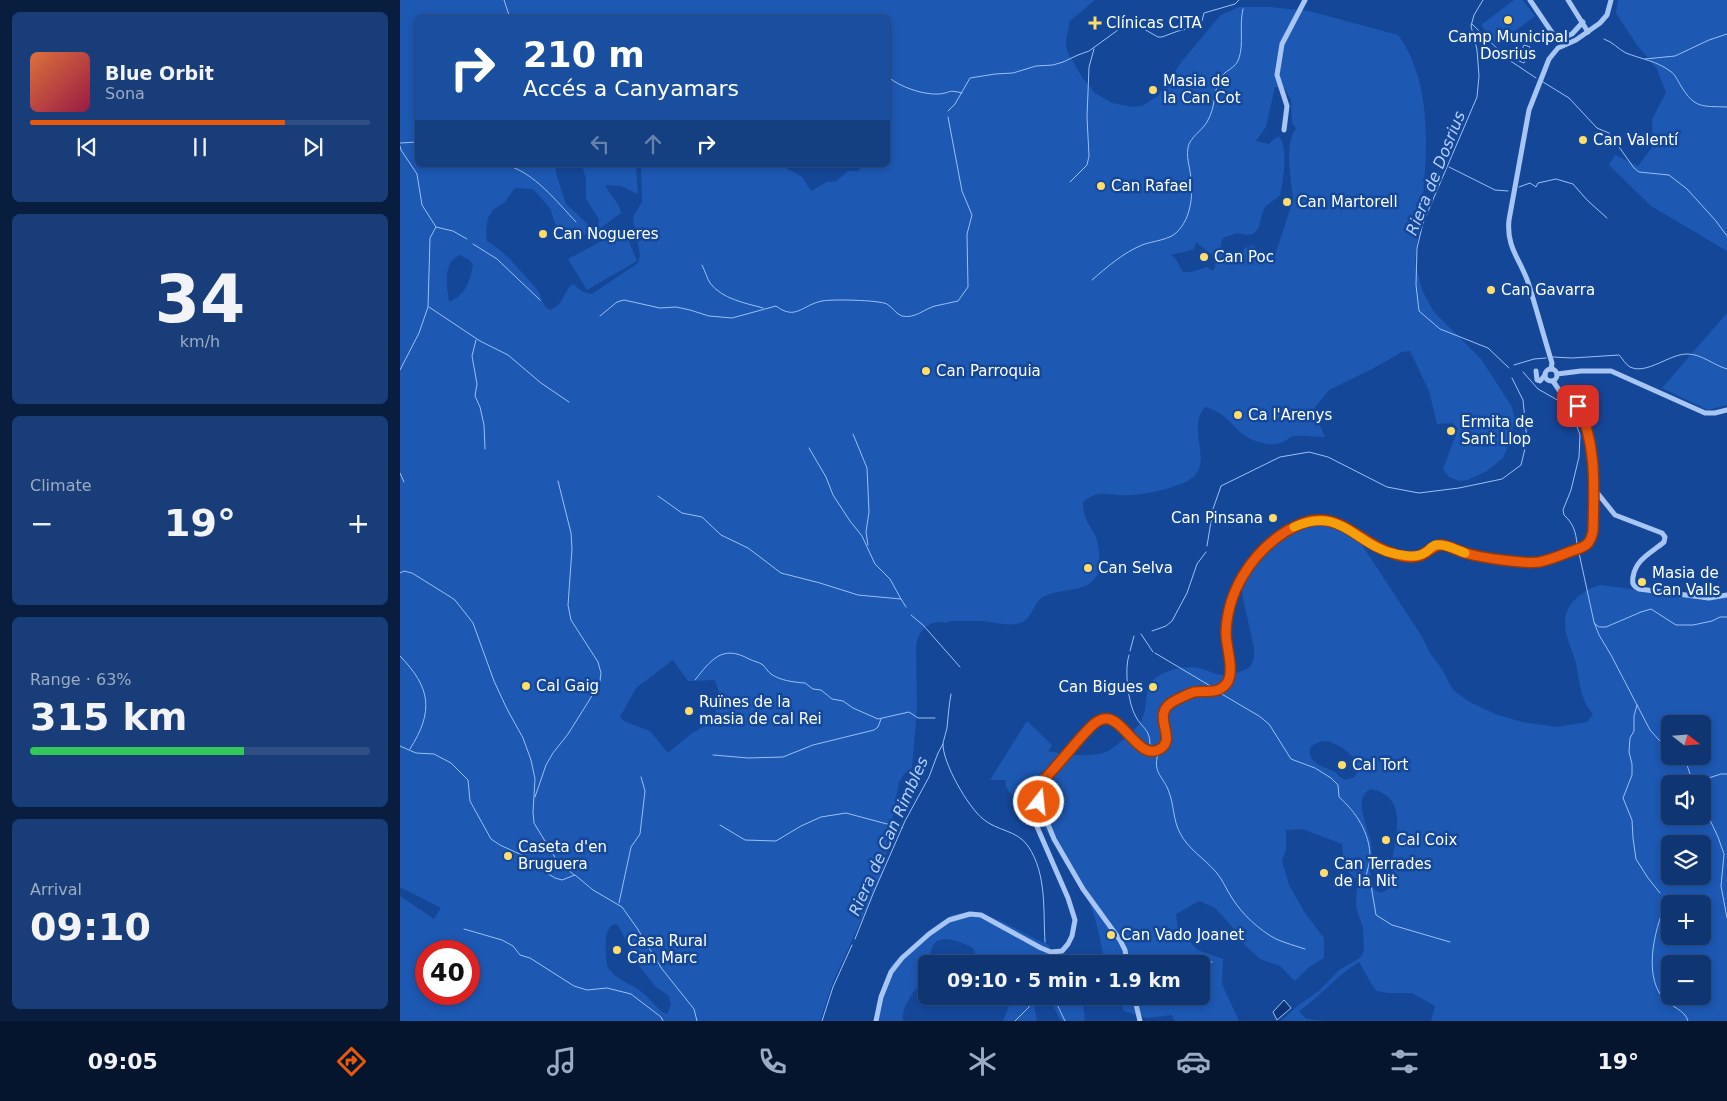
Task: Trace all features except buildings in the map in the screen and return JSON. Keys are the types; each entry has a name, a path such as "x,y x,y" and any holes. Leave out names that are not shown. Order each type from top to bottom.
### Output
{"street":[{"path":"1284,130 1287,106 1277,75 1282,44 1305,0"},
{"path":"1530,0 1557,40 1572,34 1583,22"},
{"path":"1568,0 1588,32"},
{"path":"1551,369 1552,363 1529,284 1510,244 1509,220 1529,110 1549,59 1558,48 1588,32 1607,15 1610,0"},
{"path":"1551,369 1555,370 1557,374"},
{"path":"1536,371 1537,380 1540,381 1546,371 1551,369"},
{"path":"1557,374 1581,370 1611,371 1705,413 1727,410"},
{"path":"1553,381 1557,374"},
{"path":"1125,955 1120,940 1083,889 1054,839 1039,802 1038,790 1042,782 1087,730 1099,720 1110,719 1117,722 1145,750 1156,751 1162,748 1166,739 1162,714 1166,706 1180,697 1194,692 1211,692 1227,683 1230,674 1226,634 1228,611 1235,590 1245,572 1256,556 1275,538 1304,522 1318,520 1333,521 1378,549 1408,556 1417,556 1436,545 1477,556 1536,562 1586,546 1592,540 1593,531 1594,472 1583,416 1569,394 1560,390 1553,381 1548,381 1545,375"},
{"path":"1594,489 1615,515 1662,533 1665,537 1664,542 1643,558 1635,568 1632,579 1635,587 1709,598 1727,594"},
{"path":"876,1021 881,997 891,972 902,958 929,934 949,920 970,914 982,915 1051,952 1062,951 1068,944 1072,936 1075,920 1072,909 1028,806 1027,791 1035,784 1042,782"},
{"path":"1136,1005 1140,1021"}],"shaded area":[{"path":"400,0 1095,0 1070,21 1066,41 1067,51 1082,77 1095,93 1112,103 1132,107 1142,106 1158,96 1182,61 1221,15 1239,7 1269,7 1309,11 1398,35 1412,59 1420,86 1425,115 1425,175 1415,261 1422,290 1434,312 1481,359 1512,407 1515,419 1503,458 1487,471 1468,480 1459,481 1449,477 1443,469 1458,429 1453,423 1437,424 1429,391 1410,351 1402,352 1329,390 1313,410 1325,437 1294,436 1279,443 1260,443 1240,432 1221,414 1205,407 1200,415 1198,424 1200,467 1191,479 1172,487 1148,493 1127,495 1100,494 1092,496 1083,502 1085,517 1096,537 1099,552 1099,568 1092,582 1085,586 1053,593 1041,598 1028,618 1020,623 951,621 934,623 926,627 918,637 916,647 917,708 912,768 904,774 899,782 883,872 833,982 820,1021 400,1021 400,896 434,919 441,908 400,887","holes":["1275,87 1284,87 1291,100 1292,123 1296,128 1292,135 1289,152 1293,198 1291,206 1274,258 1267,260 1266,258 1257,257 1254,245 1245,248 1242,254 1229,257 1221,251 1223,238 1237,233 1253,234 1258,229 1264,208 1280,195 1284,164 1281,140 1278,136 1269,144 1256,141 1266,127","1196,242 1216,258 1213,271 1207,267 1191,272 1183,272 1175,258 1171,255 1194,249","460,255 473,264 466,287 460,296 449,302 447,289 448,269 454,258","673,660 688,681 715,680 720,695 713,721 692,733 668,753 650,731 624,721 620,717 636,688","614,924 618,925 639,966 656,987 669,996 671,1005 667,1014 660,1010 643,993 614,975 607,966 606,937 610,927"]},
{"name":"Camp Municipal Dosrius","path":"1514,0 1523,0 1535,16 1497,45 1481,25"},
{"path":"1618,0 1727,0 1727,251 1651,206 1609,165 1615,155 1638,166 1653,146 1652,119 1666,93 1657,69 1637,45 1616,13"},
{"path":"1524,45 1530,47 1524,63 1517,60"},
{"path":"583,167 636,167 638,194 621,186 605,185 619,205 621,213 598,230 599,219 586,199 586,179"},
{"path":"624,229 637,261 587,290 568,259"},
{"path":"1727,313 1727,405 1708,410 1662,388"},
{"path":"1327,520 1354,534 1421,635 1453,690 1468,701 1495,714 1522,722 1557,727 1587,722 1593,714 1583,697 1565,627 1568,608 1576,598 1600,585 1709,599 1727,597 1727,1021 1431,1021 1435,1006 1412,993 1377,991 1359,962 1343,973 1299,1011 1306,1019 1327,1021 1281,1021 1296,1007 1320,990 1339,970 1360,958 1364,951 1363,928 1356,907 1357,880 1344,868 1342,844 1302,829 1286,830 1286,849 1282,861 1289,885 1305,913 1324,938 1324,958 1309,967 1295,981 1280,966 1260,959 1245,945 1215,908 1199,901 1176,914 1178,930 1198,950 1223,959 1222,984 1239,1021 1175,1021 1172,1015 1147,1018 1124,1011 1121,1005 1210,1005 1210,955 1103,955 1091,907 1077,875 1046,831 1009,792 1005,784 1006,780 990,780 1027,721 1052,745 1048,751 1062,754 1095,755 1108,751 1138,725 1142,720 1147,692 1151,682 1162,674 1172,670 1193,667 1219,675 1229,675 1250,667 1254,658 1254,648 1240,579 1251,561 1298,524","holes":["1327,741 1337,745 1351,755 1359,769 1355,777 1345,780 1335,772 1313,761 1310,752 1311,746","1371,789 1389,798 1394,805 1397,821 1391,884 1383,892 1374,889 1372,884 1372,847 1363,815 1363,796"]},
{"path":"967,912 977,913 998,920 1049,945 1050,955 976,955 973,948 962,943 944,939 939,940 932,948 931,955 918,955 918,985 906,1005 903,1021 876,1021 879,1001 891,965 952,915"},
{"path":"1284,1000 1291,1008 1277,1020 1273,1012"},
{"path":"1009,1005 1035,1005 1037,1021 1003,1021"},
{"path":"1052,1005 1083,1005 1085,1021 1061,1021"}],"waterway":[{"path":"504,0 509,15"},
{"path":"948,111 955,104 970,78 1013,73 1036,66 1053,65 1063,62 1089,51 1118,30 1124,28 1142,28 1158,37 1162,37 1195,27 1202,21 1204,13 1235,4 1239,0"},
{"name":"Riera de Dosrius","path":"1483,0 1474,15 1471,26 1477,50 1479,76 1477,97 1423,223 1417,248 1416,285 1419,311 1440,329 1488,348 1509,368"},
{"path":"1092,280 1128,252 1174,235 1182,226 1188,214 1192,192 1188,157 1189,144 1210,115 1219,80 1235,65 1239,58 1243,9"},
{"path":"1472,24 1509,60 1536,78"},
{"path":"1645,59 1675,56 1727,34"},
{"path":"1604,39 1626,53 1654,62 1670,71 1691,99 1700,105 1727,107"},
{"path":"1070,182 1087,165 1089,156 1087,117 1089,67 1094,49"},
{"path":"890,78 919,92 943,94 951,91 962,93"},
{"path":"1543,82 1569,98 1597,128 1609,133 1634,168 1639,172 1669,175 1687,189 1727,236"},
{"path":"600,316 617,302 624,300 660,308 676,307 709,316 732,318 776,306 783,310 794,312 815,303 835,300 887,304 900,315 907,317 931,307 958,301 968,287 967,234 972,215 962,191 948,117"},
{"path":"400,143 415,142"},
{"path":"400,146 417,174 422,205 436,227 430,238 428,307 419,333 400,370"},
{"path":"511,167 526,174 535,181 576,222"},
{"path":"1449,167 1495,190 1508,191"},
{"path":"1519,187 1530,183 1536,187 1538,183 1556,179 1573,184 1607,218"},
{"path":"436,227 453,231 467,239"},
{"path":"473,244 497,259 540,300"},
{"path":"702,265 710,283 721,293 734,300 763,308"},
{"path":"429,307 480,341 508,355 541,383 569,402"},
{"path":"476,340 472,356 477,384 475,396 480,407 484,425 485,449"},
{"path":"1553,357 1572,358 1619,355 1628,366 1637,369 1680,355 1692,354 1727,369"},
{"path":"1514,365 1534,359 1546,358"},
{"path":"1523,372 1538,389 1568,406 1580,435 1579,457 1571,490 1563,510 1564,515 1574,528 1577,544"},
{"name":"Riera de Dosrius","path":"1207,546 1213,509 1221,486 1280,457 1309,452 1328,457 1387,487 1419,493 1459,488 1502,479 1521,465 1527,440 1523,400 1512,378"},
{"path":"853,434 867,468 869,512 866,532 868,545"},
{"path":"809,448 826,477 833,495 862,536 875,564 890,579 901,599"},
{"path":"400,473 404,482"},
{"path":"535,797 546,765 590,699 600,681 601,673 598,662 571,620 568,605 572,549 571,533 558,481"},
{"path":"658,496 682,513 702,517 721,535 748,548 781,573 858,595 901,599 906,607"},
{"path":"1152,631 1166,626 1172,621 1187,593 1197,564 1206,552"},
{"path":"1579,553 1594,622 1599,635 1650,730 1661,741"},
{"path":"400,573 404,571 412,573 455,600 473,623 494,681 523,738 531,760 535,779 534,823 556,859 574,875"},
{"path":"1594,623 1599,627 1606,627 1651,609 1676,625 1693,625 1712,621 1720,617 1727,617"},
{"path":"911,615 923,625 960,667"},
{"path":"1141,634 1153,652"},
{"path":"1130,651 1134,636"},
{"path":"695,680 706,666 718,656 731,653 761,664 770,673 779,678 805,683 813,689 821,690 832,699 843,701 853,708 878,719 909,712 918,718 935,718"},
{"path":"1155,653 1212,687"},
{"path":"1129,655 1127,677 1131,704 1138,721 1147,732 1150,744"},
{"path":"400,656 418,679 426,700 423,723 410,749"},
{"path":"1220,693 1269,724 1291,759 1315,768 1338,785 1339,797 1356,816 1368,840 1370,862 1366,877 1371,885 1376,915 1392,925 1450,942"},
{"path":"951,694 947,728 943,743 951,772 963,795 983,819 1013,834 1028,846 1034,857 1041,880 1045,942"},
{"path":"1637,705 1634,716 1634,731 1630,738 1629,752 1632,775 1623,798 1632,820 1636,859 1660,893"},
{"path":"713,755 748,758 783,757 813,745 874,730 878,727 881,719"},
{"name":"Riera de Can Rimbles","path":"855,939 905,821 929,777 943,744"},
{"path":"400,746 416,753 434,754 451,763 468,780 470,801 491,839 539,863 545,872 555,878 562,880 575,875 593,890 622,907 662,969 694,1009 697,1021"},
{"path":"1158,754 1156,766 1169,792 1176,823 1183,839 1212,867 1221,878 1236,904 1251,921 1276,939 1305,949"},
{"path":"1687,765 1690,775"},
{"path":"1711,777 1727,774"},
{"path":"619,903 631,847 640,834 645,791 641,777"},
{"path":"720,825 745,840 776,841 821,817 846,813 902,828"},
{"path":"1711,822 1724,854 1721,886 1727,918"},
{"path":"1661,915 1653,948 1653,975 1657,988 1663,998 1681,1011 1688,1021"},
{"path":"464,929 502,940 513,946 520,955 530,958 574,986 587,990 607,988 631,994 661,1017 663,1021"},
{"name":"Riera de Can Rimbles","path":"822,1021 833,987 852,945"},
{"path":"1015,1021 1030,1005"},
{"path":"1057,1005 1065,1021"}],"slow traffic":[{"path":"1294,527 1304,522 1318,520 1333,521 1378,549 1394,554 1417,556 1436,545 1465,553"}],"place":[{"name":"Camp Municipal Dosrius","path":"1508,20"},
{"name":"Clínicas CITA","path":"1095,23"},
{"name":"Masia de la Can Cot","path":"1153,90"},
{"name":"Can Valentí","path":"1583,140"},
{"name":"Can Rafael","path":"1101,186"},
{"name":"Can Martorell","path":"1287,202"},
{"name":"Can Nogueres","path":"543,234"},
{"name":"Can Poc","path":"1204,257"},
{"name":"Can Gavarra","path":"1491,290"},
{"name":"Can Parroquia","path":"926,371"},
{"name":"Ca l'Arenys","path":"1238,415"},
{"name":"Ermita de Sant Llop","path":"1451,431"},
{"name":"Can Pinsana","path":"1273,518"},
{"name":"Can Selva","path":"1088,568"},
{"name":"Masia de Can Valls","path":"1642,582"},
{"name":"Cal Gaig","path":"526,686"},
{"name":"Can Bigues","path":"1153,687"},
{"name":"Ruïnes de la masia de cal Rei","path":"689,711"},
{"name":"Cal Tort","path":"1342,765"},
{"name":"Cal Coix","path":"1386,840"},
{"name":"Caseta d'en Bruguera","path":"508,856"},
{"name":"Can Terrades de la Nit","path":"1324,873"},
{"name":"Can Vado Joanet","path":"1111,935"},
{"name":"Casa Rural Can Marc","path":"617,950"}],"route":[{"path":"1039,802 1038,790 1042,782 1094,723 1103,719 1117,722 1145,750 1156,751 1165,744 1166,734 1162,714 1166,706 1180,697 1194,692 1217,691 1227,683 1230,674 1226,634 1228,611 1235,590 1256,556 1275,538 1293,527 1304,522 1318,520 1333,521 1378,549 1408,556 1417,556 1425,553 1436,545 1477,556 1536,562 1586,546 1592,540 1593,531 1594,472 1583,416 1578,406"}]}
